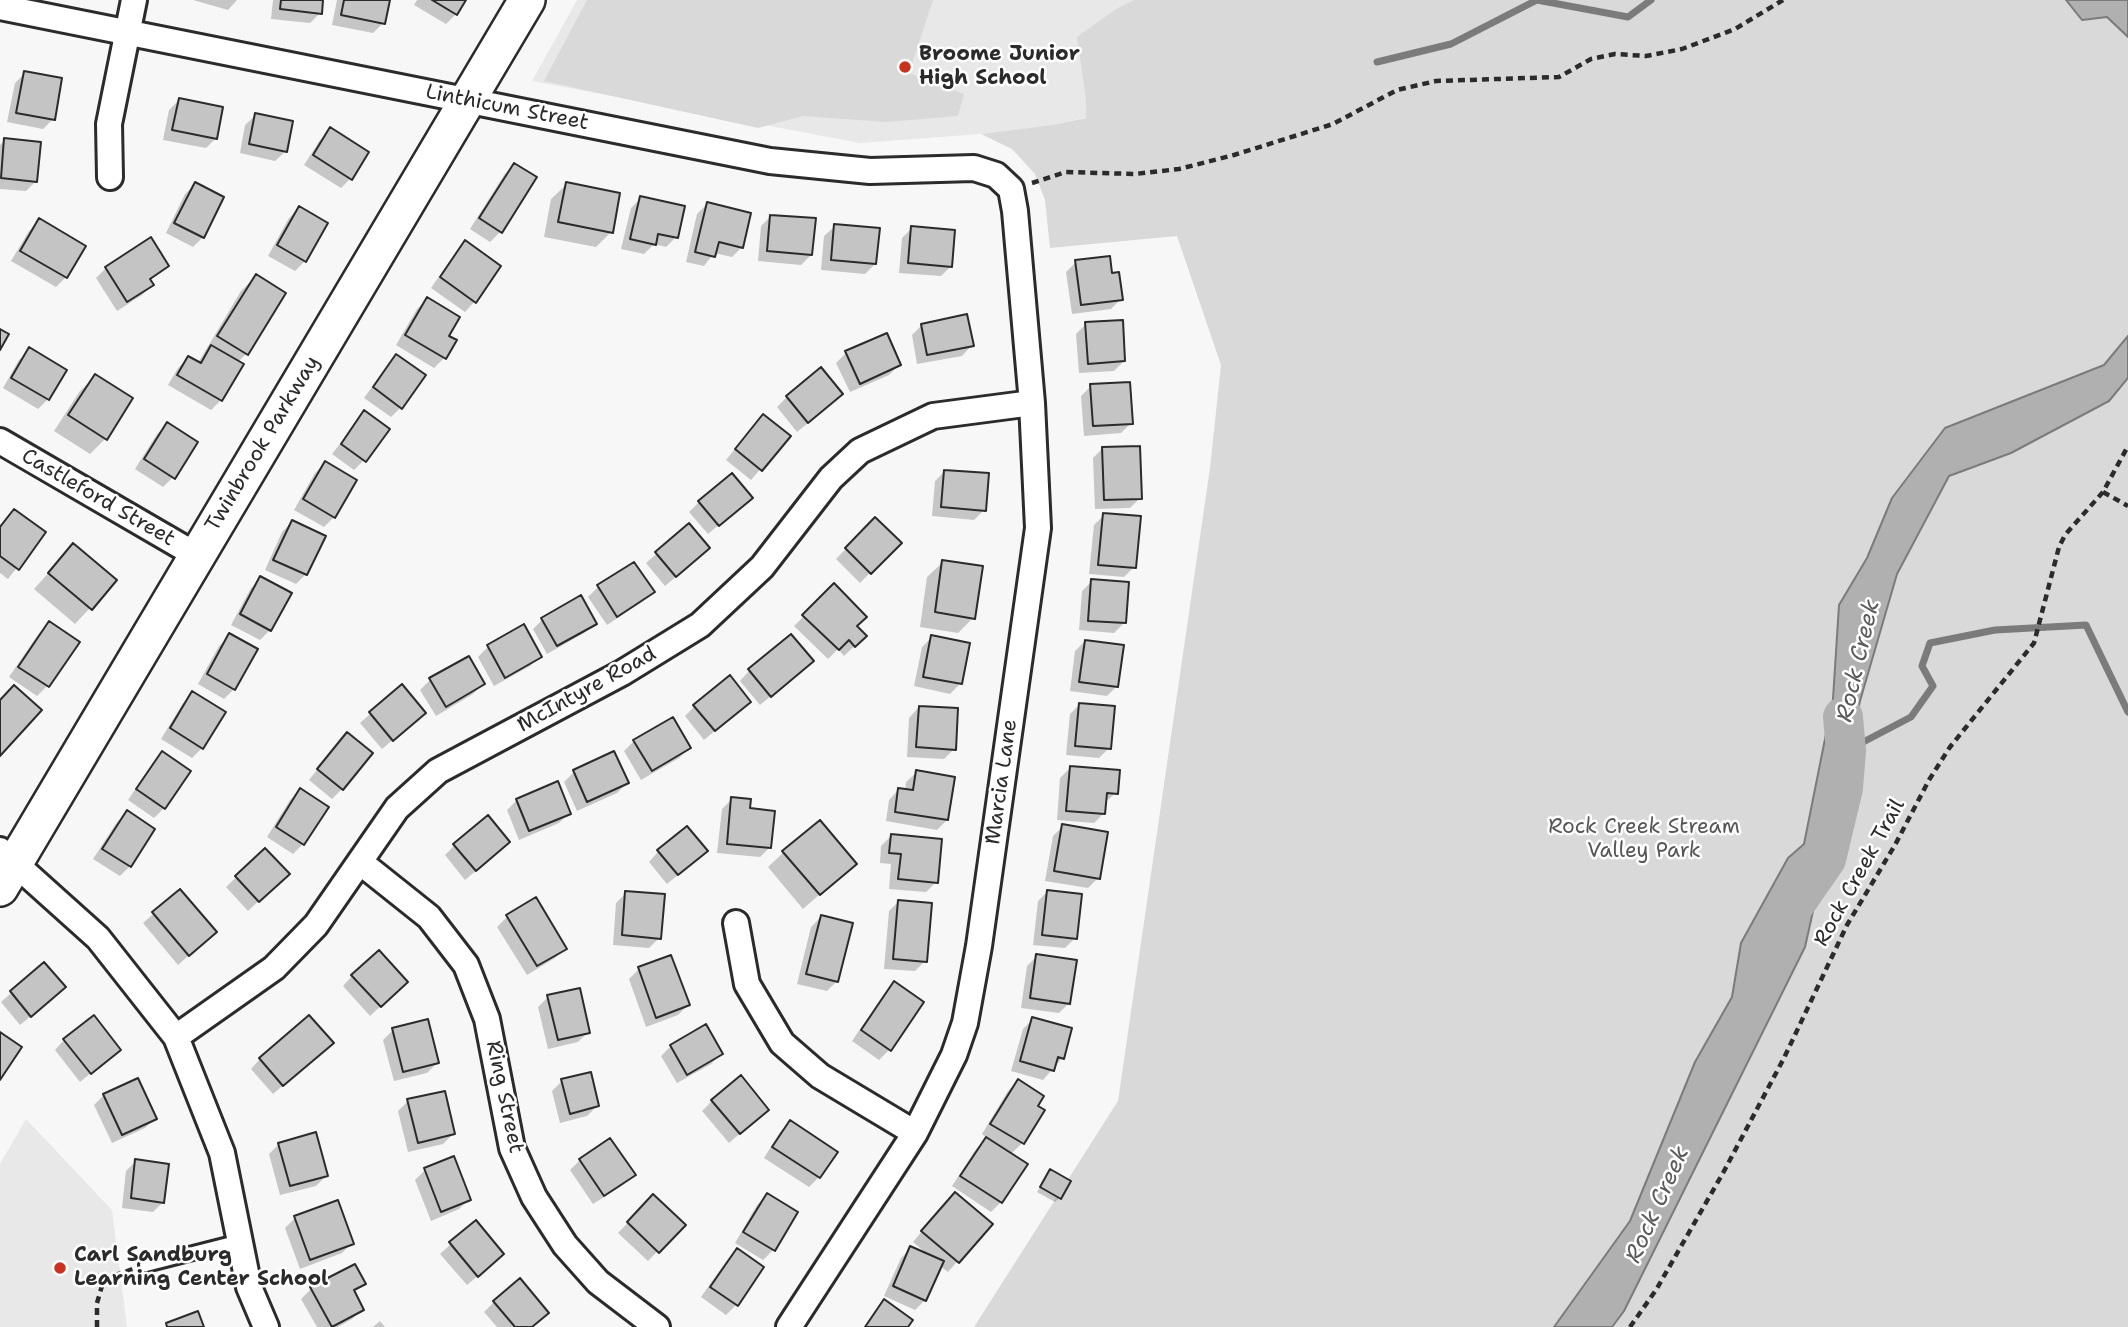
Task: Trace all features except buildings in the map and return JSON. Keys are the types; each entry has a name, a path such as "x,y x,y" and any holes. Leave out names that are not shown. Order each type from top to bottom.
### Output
{"street":[{"path":"110,177 109,124 134,0"},
{"name":"Twinbrook Parkway","path":"5,867 196,555 527,0"},
{"name":"Linthicum Street","path":"0,7 770,161 870,170 974,168 996,175 1011,189"},
{"name":"Marcia Lane","path":"789,1327 915,1133 954,1055 965,1023 979,946 1038,528 1032,403 1011,189"},
{"name":"McIntyre Road","path":"176,1037 274,968 316,925 397,808 438,772 622,673 700,625 762,567 831,478 860,451 933,415 1032,403"},
{"name":"Castleford Street","path":"0,441 196,555"},
{"name":"Ring Street","path":"360,862 429,917 466,965 487,1019 512,1148 534,1198 565,1245 598,1282 657,1327"},
{"path":"5,867 98,938 176,1037 222,1153 249,1287 265,1327"},
{"path":"736,923 747,985 782,1043 820,1076 915,1133"}],"lane":[{"path":"146,1265 240,1241"}],"path":[{"path":"1011,189 1066,172 1135,174 1179,169 1234,155 1333,124 1397,90 1436,80 1559,77 1591,59 1615,54 1647,56 1682,49 1735,29 1783,0"},
{"name":"Rock Creek Trail","path":"1630,1327 1656,1290 1723,1173 1784,1058 1847,925 1869,884 1895,845 1929,780 1950,747 2026,653 2036,635 2059,547 2065,535 2103,492 2128,446"},
{"path":"2103,492 2128,506"},
{"path":"97,1327 97,1303 104,1279 146,1265"}],"shaded area":[{"name":"Broome Junior High School","path":"577,0 1339,0 1173,98 1052,125 981,134 860,143 532,81"},
{"name":"Carl Sandburg Learning Center School","path":"26,1119 112,1210 127,1327 0,1327 0,1164"}],"green space":[{"path":"587,0 933,0 909,73 964,94 958,116 886,122 803,116 758,128 544,81"},
{"name":"Rock Creek Stream Valley Park","path":"1134,0 2128,0 2128,1327 974,1327 1118,1101 1210,468 1221,365 1177,236 1050,248 1045,200 1035,174 1012,149 981,134 1086,118 1077,37 1116,9"}],"water":[{"path":"2066,0 2128,0 2128,37 2107,17 2082,20"},
{"path":"2128,336 2128,378 2109,401 2011,453 1949,476 1897,574 1860,701 1805,947 1624,1311 1612,1327 1554,1327 1630,1221 1695,1062 1732,997 1741,943 1788,858 1804,844 1833,699 1839,605 1867,558 1892,498 1945,428 2104,365"}],"waterway":[{"path":"1377,62 1451,44 1537,0 1628,17 1651,0"},
{"path":"1846,751 1911,717 1933,686 1922,666 1930,643 1995,630 2086,625 2128,712"},
{"name":"Rock Creek","path":"1792,908 1826,859 1843,788 1846,751 1843,717"}],"place":[{"name":"Broome Junior High School","path":"905,67"},
{"name":"Carl Sandburg Learning Center School","path":"60,1268"}]}
